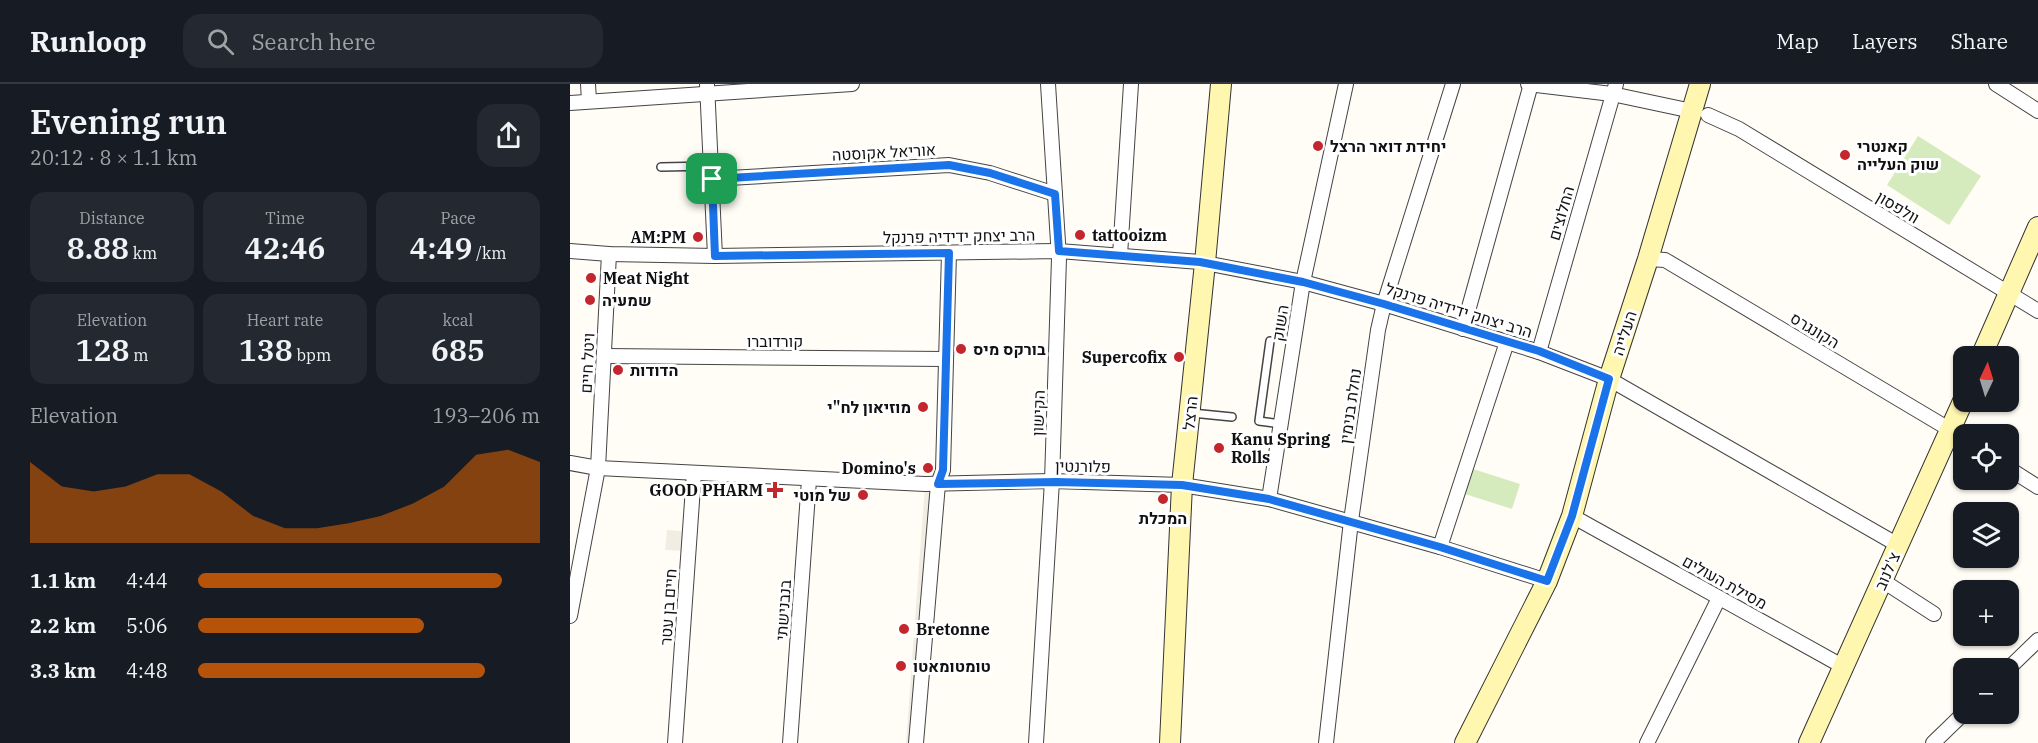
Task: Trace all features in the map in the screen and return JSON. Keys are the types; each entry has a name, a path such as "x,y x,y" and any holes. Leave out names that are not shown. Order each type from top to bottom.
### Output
{"street":[{"path":"588,84 589,101"},
{"path":"570,103 707,88 852,84"},
{"name":"הקישון","path":"1036,743 1052,482 1059,251 1048,84"},
{"path":"1120,255 1131,84"},
{"name":"הרצל","path":"1170,743 1182,485 1221,84"},
{"name":"השוק","path":"1269,499 1303,282 1346,84"},
{"name":"נחלת בנימין","path":"1326,743 1351,521 1378,330 1384,304 1453,84"},
{"path":"1462,329 1530,84"},
{"name":"וולפסון","path":"1530,84 1614,89 1700,113 1739,129 2038,311"},
{"name":"העלייה","path":"1465,743 1547,581 1572,516 1609,379 1648,259 1700,113 1700,84"},
{"path":"1996,84 2038,111"},
{"path":"707,88 715,256"},
{"name":"החלוצים","path":"1539,351 1614,89"},
{"name":"אוריאל אקוסטה","path":"712,173 949,165 990,173 1055,194"},
{"path":"1986,346 2035,228"},
{"name":"הרב יצחק ידידיה פרנקל","path":"570,251 715,256 1059,251 1205,263 1303,282 1539,351 1609,379 1899,545"},
{"path":"916,743 938,484 943,470 949,253"},
{"name":"ויטל חיים","path":"570,616 598,468 609,254"},
{"name":"הקונגרס","path":"1648,259 1665,260 1953,432"},
{"path":"1440,547 1507,342"},
{"name":"קורדוברו","path":"604,356 946,359"},
{"name":"צ'לנוב","path":"1809,743 1899,545 1953,442"},
{"name":"פלורנטין","path":"570,463 598,468 809,480 938,484 1052,482 1182,485 1269,499 1440,547 1547,581"},
{"name":"חיים בן עטר","path":"675,743 694,473"},
{"path":"2019,475 2038,487"},
{"name":"בנבנישתי","path":"790,743 809,480"},
{"name":"מסילת העולים","path":"1572,516 1844,668"},
{"path":"1883,581 1934,614"},
{"path":"1647,743 1719,598"},
{"path":"2019,658 2038,640"},
{"path":"1933,743 1953,724"}],"lane":[{"path":"661,167 712,173"},
{"path":"1270,341 1259,421 1281,424"},
{"path":"1190,413 1232,417"}],"green space":[{"path":"1918,136 1981,176 1949,225 1887,185"},
{"path":"1473,469 1520,484 1512,509 1465,494"}],"shaded area":[{"path":"925,484 945,484 923,743 906,743"},
{"path":"667,530 690,532 689,551 665,550"}],"place":[{"name":"יחידת דואר הרצל","path":"1318,146"},
{"name":"קאנטרי שוק העלייה","path":"1845,155"},
{"name":"tattooizm","path":"1080,235"},
{"name":"AM:PM","path":"698,237"},
{"name":"Meat Night","path":"591,278"},
{"name":"שמעיה","path":"590,300"},
{"name":"בורקס מיס","path":"961,349"},
{"name":"Supercofix","path":"1179,357"},
{"name":"הדודות","path":"618,370"},
{"name":"מוזיאון לח\"י","path":"923,407"},
{"name":"Kanu Spring Rolls","path":"1219,448"},
{"name":"Domino's","path":"928,468"},
{"name":"GOOD PHARM","path":"775,490"},
{"name":"של מוטי","path":"863,495"},
{"name":"המכלת","path":"1163,499"},
{"name":"Bretonne","path":"904,629"},
{"name":"טומטומאטו","path":"901,666"}],"route":[{"path":"949,165 990,173 1055,194 1059,251 1200,262 1303,282 1539,351 1609,379 1572,516 1547,581 1440,547 1269,499 1182,485 1056,482 938,484 943,470 949,253 715,256 712,179 949,165"}]}
